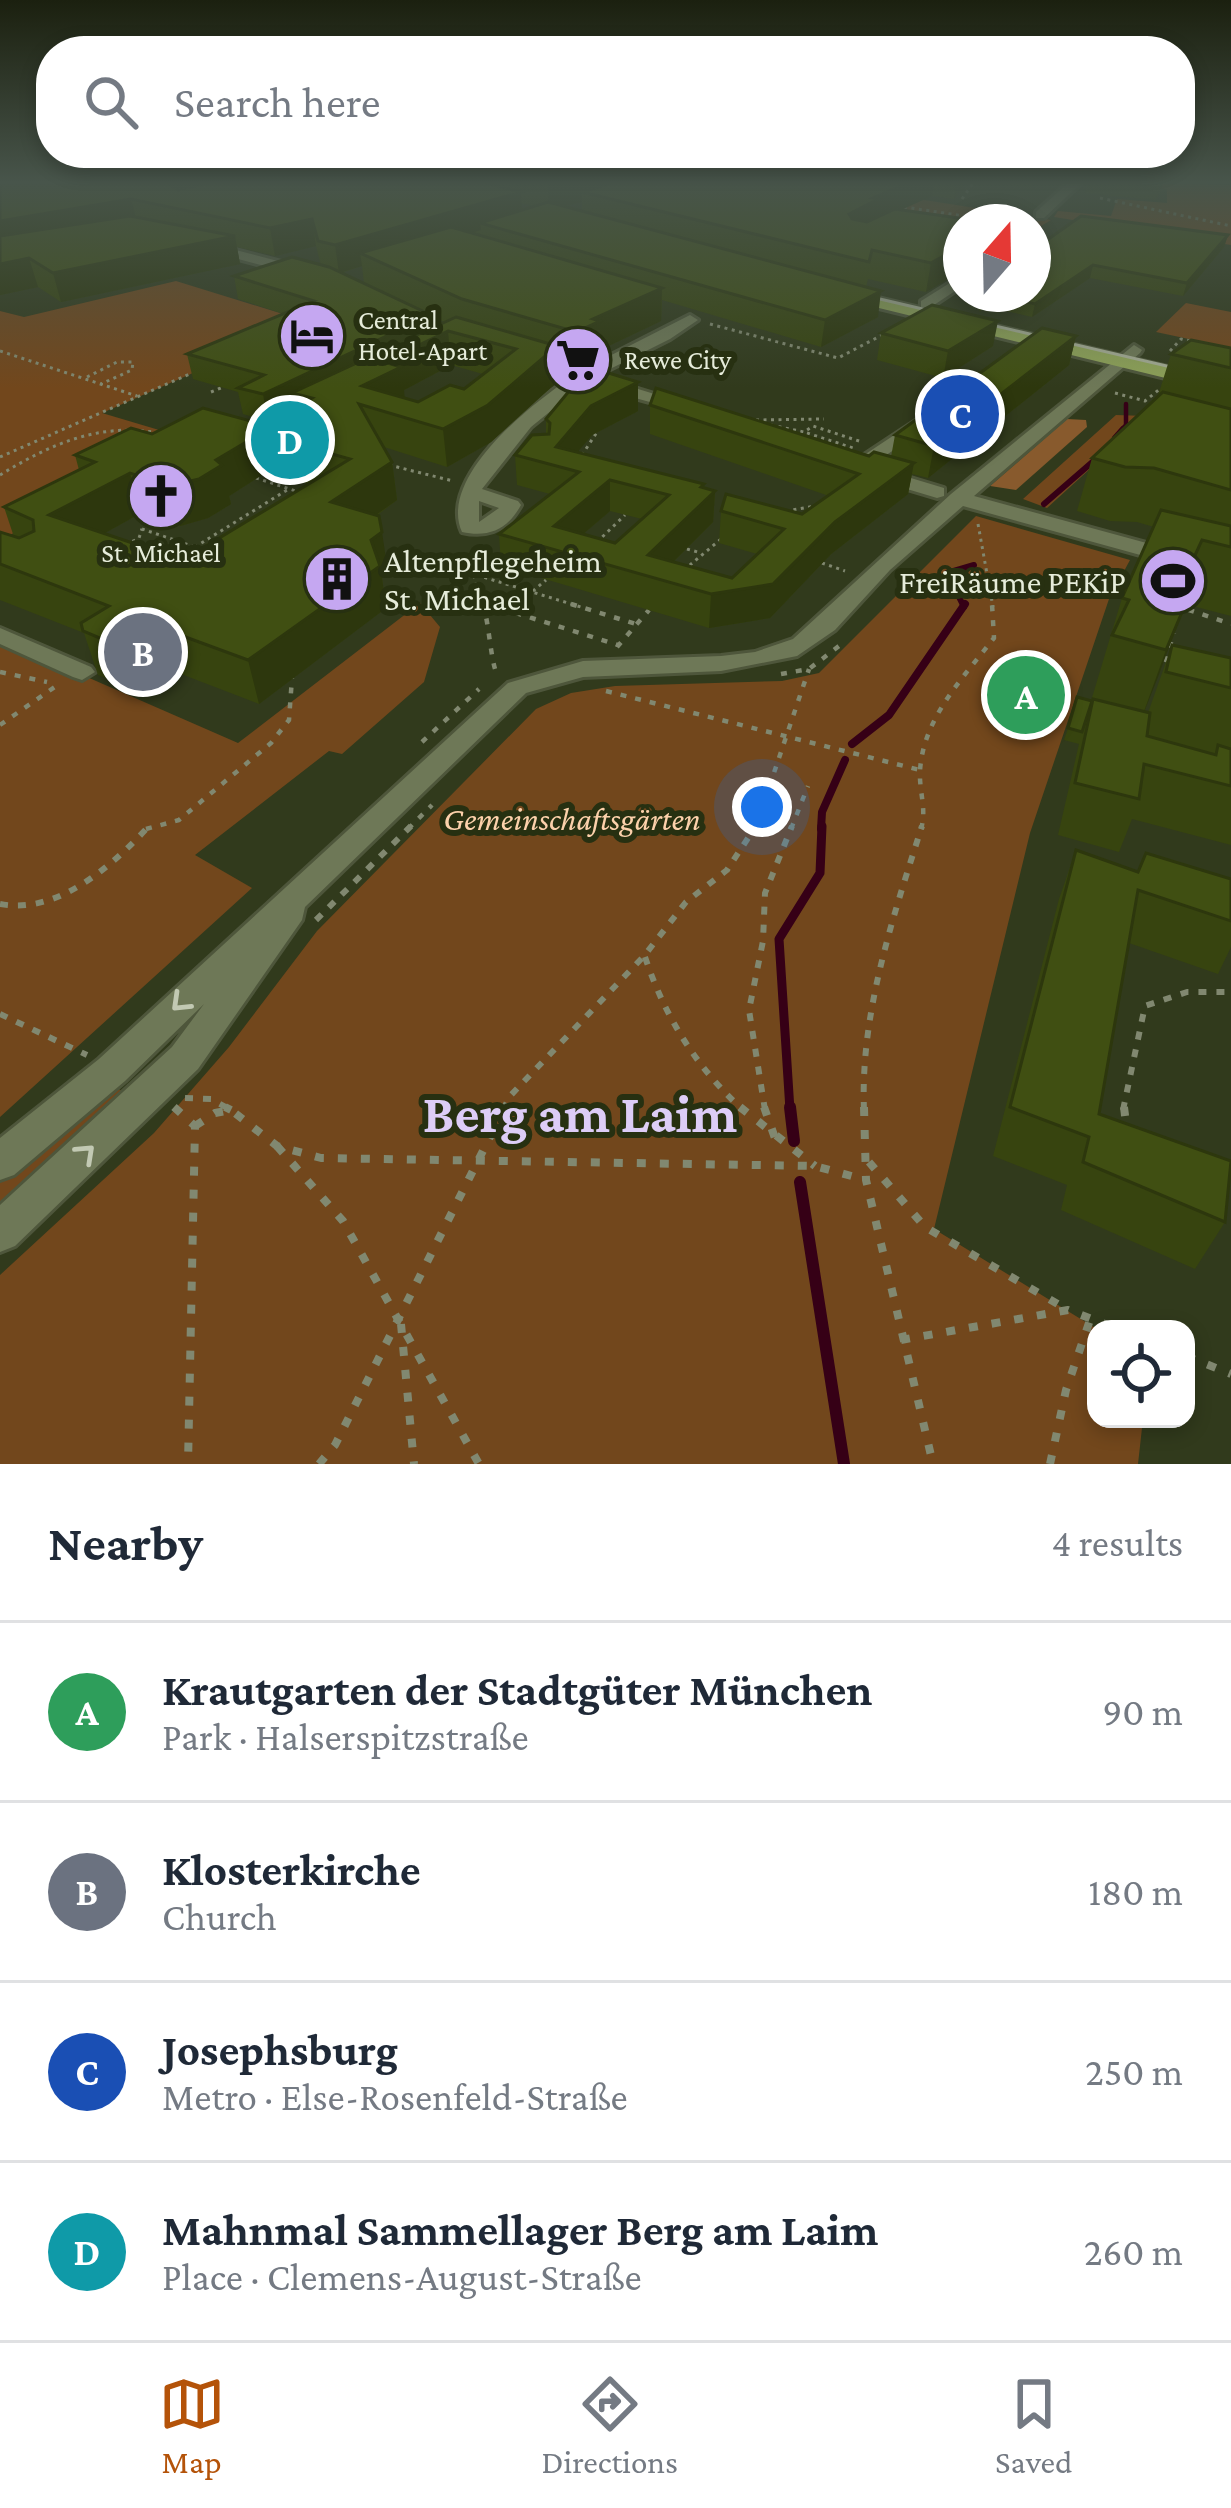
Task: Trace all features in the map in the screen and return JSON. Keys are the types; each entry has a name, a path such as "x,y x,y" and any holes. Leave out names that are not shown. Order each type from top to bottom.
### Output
{"main road":[{"path":"1231,372 1127,356 826,285 926,304 1127,356 1231,388"}],"street":[{"path":"222,251 333,280"},
{"path":"926,304 943,292"},
{"path":"469,488 521,505 478,529 466,521 469,488 510,453 548,401 582,377 690,320 668,311"},
{"path":"507,354 694,412"},
{"path":"0,1162 112,1070 317,874 507,680 615,664 743,659 808,642 868,578 964,502 1127,356"},
{"path":"942,409 865,461 874,473 964,502 1231,573"},
{"path":"0,635 72,680"},
{"path":"0,1232 185,1058 317,874"}],"path":[{"path":"686,323 719,325 838,358 883,332 895,348"},
{"path":"1170,351 1181,339 1202,344"},
{"path":"0,351 138,397"},
{"path":"85,378 117,362 133,362 131,370 100,384"},
{"path":"0,457 195,372"},
{"path":"1115,393 1145,401 1171,381"},
{"path":"211,392 230,383"},
{"path":"755,419 824,419"},
{"path":"0,475 58,445 115,428 159,434"},
{"path":"596,461 576,457 597,432"},
{"path":"804,432 850,450 806,440"},
{"path":"40,439 58,445"},
{"path":"377,461 469,488"},
{"path":"266,464 246,475 304,494"},
{"path":"195,547 288,489"},
{"path":"933,1464 866,1180 862,1061 894,913 925,816 920,770 934,716 994,638 995,619 964,502"},
{"path":"776,518 788,510 826,506"},
{"path":"122,548 139,538 148,515"},
{"path":"589,548 625,515"},
{"path":"233,523 249,529"},
{"path":"594,524 610,530"},
{"path":"142,529 211,552"},
{"path":"675,581 728,533"},
{"path":"154,560 183,543"},
{"path":"687,549 701,553"},
{"path":"806,557 844,571"},
{"path":"469,560 494,640 492,664 507,680"},
{"path":"470,574 636,624"},
{"path":"532,591 546,580"},
{"path":"1160,601 1231,624"},
{"path":"480,602 615,664"},
{"path":"1165,662 1182,607"},
{"path":"649,610 636,624 604,690 920,770"},
{"path":"769,675 808,668 825,660 843,641"},
{"path":"319,1464 335,1445 401,1318 510,1096 644,956 686,902 727,870 755,830 808,668"},
{"path":"0,672 72,680"},
{"path":"0,904 16,907 74,889 119,860 148,826 179,820 218,791 272,743 290,720 292,678"},
{"path":"0,724 72,680"},
{"path":"776,1141 763,1103 749,1010 763,941 765,892 808,786"},
{"path":"313,924 444,794"},
{"path":"644,956 674,1034 776,1141 814,1166"},
{"path":"1130,1141 1123,1110 1145,1006 1164,995 1231,992"},
{"path":"188,1464 195,1126 168,1102 192,1096 231,1110 278,1146 343,1221 479,1464"},
{"path":"195,1126 215,1113 231,1110"},
{"path":"278,1146 321,1158 814,1166 866,1180"},
{"path":"866,1158 925,1227 1068,1310 1095,1320"},
{"path":"901,1340 1068,1310"},
{"path":"401,1318 414,1464"},
{"path":"1050,1464 1066,1390 1090,1318"},
{"path":"1195,1360 1231,1374"}],"green space":[{"path":"176,281 309,322 102,413 196,441 0,540 0,311 24,317"},
{"path":"1186,303 1231,312 1231,348 1156,332"},
{"path":"1116,415 1176,417 1137,426 1047,508 1023,499"},
{"name":"Gemeinschaftsgärten","path":"976,516 1130,560 1109,599 1030,833 934,1229 1087,1323 1087,1428 1142,1428 1138,1464 0,1464 0,1275 154,1133 229,1047 317,931 536,709 571,693 615,686 782,681 819,673"},
{"path":"420,603 440,627 424,682 342,754 329,751 195,855 252,888 0,1117 0,639 238,743"},
{"path":"109,1084 132,1096 0,1215 0,1178"}],"shaded area":[{"path":"1067,419 1086,420 1087,427 1016,490 990,486"}],"building":[{"path":"0,251 160,251 53,273 29,258 0,264"},
{"path":"535,251 662,288 593,319 600,321 576,332 462,299 360,253"},
{"path":"581,251 733,251 881,291 825,320"},
{"path":"825,251 872,251 869,262"},
{"path":"878,251 943,251 931,263"},
{"path":"1051,251 1214,251 1187,283 1093,265 1051,293"},
{"path":"292,257 329,267 431,315 263,394 238,388 264,375 187,354 314,301 234,276"},
{"path":"932,305 943,308 943,312 998,321 948,351 881,333"},
{"path":"456,317 557,346 488,405 443,429 359,404 392,462 331,502 379,516 382,532 371,540 380,566 248,660 142,621 109,642 83,631 81,623 109,606 0,564 0,532 19,538 34,531 33,520 4,507 95,462 75,455 131,428 152,434 203,408 265,425 312,398 292,393","holes":["448,331 516,349 464,389 450,385 418,402 362,386 401,367 384,362","260,434 350,459 183,560 49,515 130,473 170,486 199,479 222,465 216,460"]},
{"path":"1042,328 1076,336 934,446 895,435"},
{"path":"1191,340 1231,348 1231,368 1171,354"},
{"path":"589,367 638,382 591,406 556,447 704,484 701,487 715,491 648,555 732,578 784,529 721,511 726,494 802,514 859,474 650,405 656,388 869,456 874,452 914,463 835,522 773,584 711,594 499,534 579,472 515,455 532,435 549,434 546,419","holes":["610,480 669,495 615,543 554,526"]},
{"path":"1163,392 1231,409 1231,490 1154,468 1125,467 1092,458"},
{"path":"1161,510 1231,526 1231,547 1202,540 1184,579 1189,581 1176,611 1182,612 1166,650 1112,635 1129,600 1122,598"},
{"path":"1172,645 1231,658 1231,688 1166,672"},
{"path":"1077,697 1092,701 1082,732 1068,728"},
{"path":"1093,699 1150,713 1147,736 1216,755 1218,745 1231,749 1231,786 1144,764 1139,799 1075,783"},
{"path":"1076,850 1138,872 1146,853 1231,879 1231,921 1138,890 1099,1114 1231,1161 1225,1222 1083,1162 1089,1137 1010,1107"}],"waterway":[{"path":"1120,432 1126,425 1126,404"},
{"path":"1115,438 1123,429"},
{"path":"1044,504 1097,458"},
{"path":"964,606 947,573 974,565"},
{"path":"852,744 889,715 964,606"},
{"path":"821,829 822,812 845,760"},
{"path":"790,1110 779,939 820,873 822,826"},
{"path":"790,1107 794,1141"},
{"path":"800,1182 844,1464"}],"tram line":[{"path":"850,292 1231,381"}],"place":[{"name":"Central Hotel-Apart","path":"312,336"},
{"name":"Rewe City","path":"578,360"},
{"name":"Josephsburg","path":"960,414"},
{"name":"Mahnmal Sammellager Berg am Laim","path":"290,440"},
{"name":"St. Michael","path":"161,496"},
{"name":"Altenpflegeheim St. Michael","path":"337,579"},
{"name":"FreiRäume PEKiP","path":"1173,581"},
{"name":"Klosterkirche","path":"143,652"},
{"name":"Krautgarten der Stadtgüter München","path":"1026,695"}],"district":[{"name":"Berg am Laim","path":"580,1114"}]}
